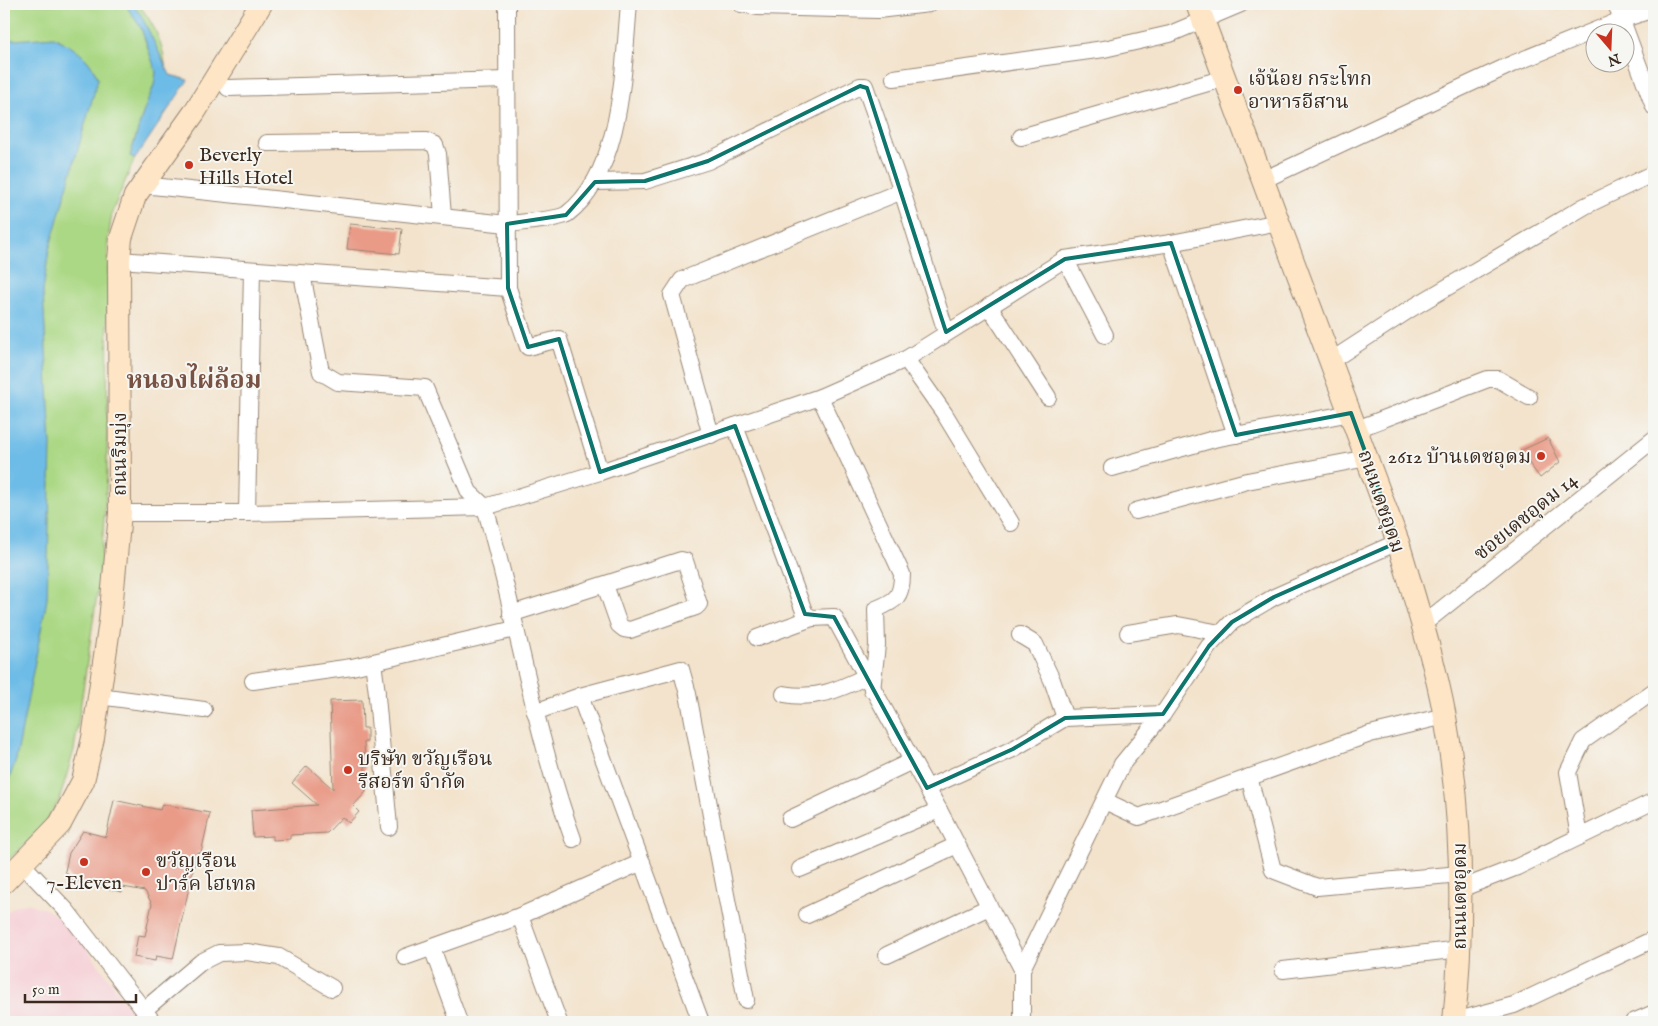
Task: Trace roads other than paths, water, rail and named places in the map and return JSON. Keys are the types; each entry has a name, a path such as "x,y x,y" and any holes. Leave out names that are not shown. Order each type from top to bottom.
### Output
{"main road":[{"name":"ถนนริมบุ่ง","path":"4,882 60,824 77,797 83,781 93,738 110,621 120,513 119,260 121,238 135,196 194,113 261,4"},
{"name":"ถนนเดชอุดม","path":"1201,12 1332,360 1398,542 1422,625 1445,716 1458,803 1460,949 1455,1022"}],"street":[{"path":"507,4 508,288 528,347 559,339 600,472"},
{"path":"143,185 508,224 566,215 595,182 618,121 629,4"},
{"path":"741,4 757,7 878,10 929,4"},
{"path":"894,78 1104,49 1170,34 1201,12 1241,4"},
{"path":"1616,4 1654,108"},
{"path":"1263,180 1512,64 1621,20 1654,9"},
{"path":"1021,137 1225,78"},
{"path":"228,88 506,80"},
{"path":"595,182 645,181 708,161 860,86 865,86 902,191 946,332"},
{"path":"267,143 426,141 435,145 438,154 442,216"},
{"path":"1332,360 1412,308 1585,206 1654,173"},
{"path":"711,435 672,295 682,280 902,191"},
{"path":"120,513 247,513 485,507 600,472 820,397 906,359 946,332 1065,259 1171,243 1279,222"},
{"path":"1171,243 1236,435"},
{"path":"1065,259 1105,335"},
{"path":"119,260 508,288"},
{"path":"247,513 252,270"},
{"path":"302,274 320,372 338,382 424,388 469,492 485,507 536,712 561,804 573,839"},
{"path":"989,306 1048,397"},
{"path":"906,359 944,413 1011,522"},
{"path":"1112,468 1236,435 1354,421 1488,379 1498,379 1529,397"},
{"path":"820,397 902,574 902,589 893,602 876,609 877,645 869,684"},
{"path":"735,426 805,614 812,618"},
{"name":"ซอยเดชอุดม 14","path":"1422,625 1654,439"},
{"path":"1136,511 1247,480 1367,458"},
{"path":"1022,1022 1022,969 1122,764 1163,714 1220,633 1232,622 1274,597 1398,542"},
{"path":"253,681 373,662 513,621 604,585 681,560 687,564 699,604 696,607 630,630 624,629 619,626 604,585"},
{"path":"757,638 812,618 834,617 939,810 1022,969"},
{"path":"1128,633 1178,625 1220,633"},
{"path":"1020,635 1035,644 1052,680 1065,718"},
{"path":"373,662 389,827"},
{"path":"536,712 580,696 681,670 688,694 746,1000"},
{"path":"784,694 799,697 824,694 869,684"},
{"path":"1579,837 1568,772 1583,741 1654,691"},
{"path":"99,696 204,710"},
{"path":"580,696 701,1022"},
{"path":"927,788 1013,749 1065,718 1163,714"},
{"path":"1105,801 1139,817 1370,734 1445,716"},
{"path":"790,819 912,761"},
{"path":"1249,777 1273,870 1317,887 1460,882 1517,867 1654,800"},
{"path":"800,869 939,810"},
{"path":"807,915 957,845"},
{"path":"405,957 520,916 642,862"},
{"path":"22,864 66,910 149,1016 201,962 219,953 247,952 279,957 332,988"},
{"path":"887,955 989,907"},
{"path":"520,916 559,1022"},
{"path":"1455,1022 1514,1005 1654,939"},
{"path":"432,948 459,1022"},
{"path":"1283,970 1460,949"},
{"path":"1634,1022 1654,1013"}],"water":[{"path":"125,4 132,4 141,15 170,75 188,80 135,159 130,156 154,85 156,72 141,28"},
{"path":"54,37 75,49 86,59 95,71 98,79 49,250 43,291 51,445 47,599 16,760 4,793 4,38 14,40"}],"place":[{"name":"เจ้น้อย กระโทก อาหารอีสาน","path":"1238,90"},
{"name":"Beverly Hills Hotel","path":"189,165"},
{"name":"2612 บ้านเดชอุดม","path":"1541,456"},
{"name":"บริษัท ขวัญเรือน รีสอร์ท จำกัด","path":"348,770"},
{"name":"7-Eleven","path":"84,862"},
{"name":"ขวัญเรือน ปาร์ค โฮเทล","path":"146,872"}],"district":[{"name":"หนองไผ่ล้อม","path":"194,379"}]}
